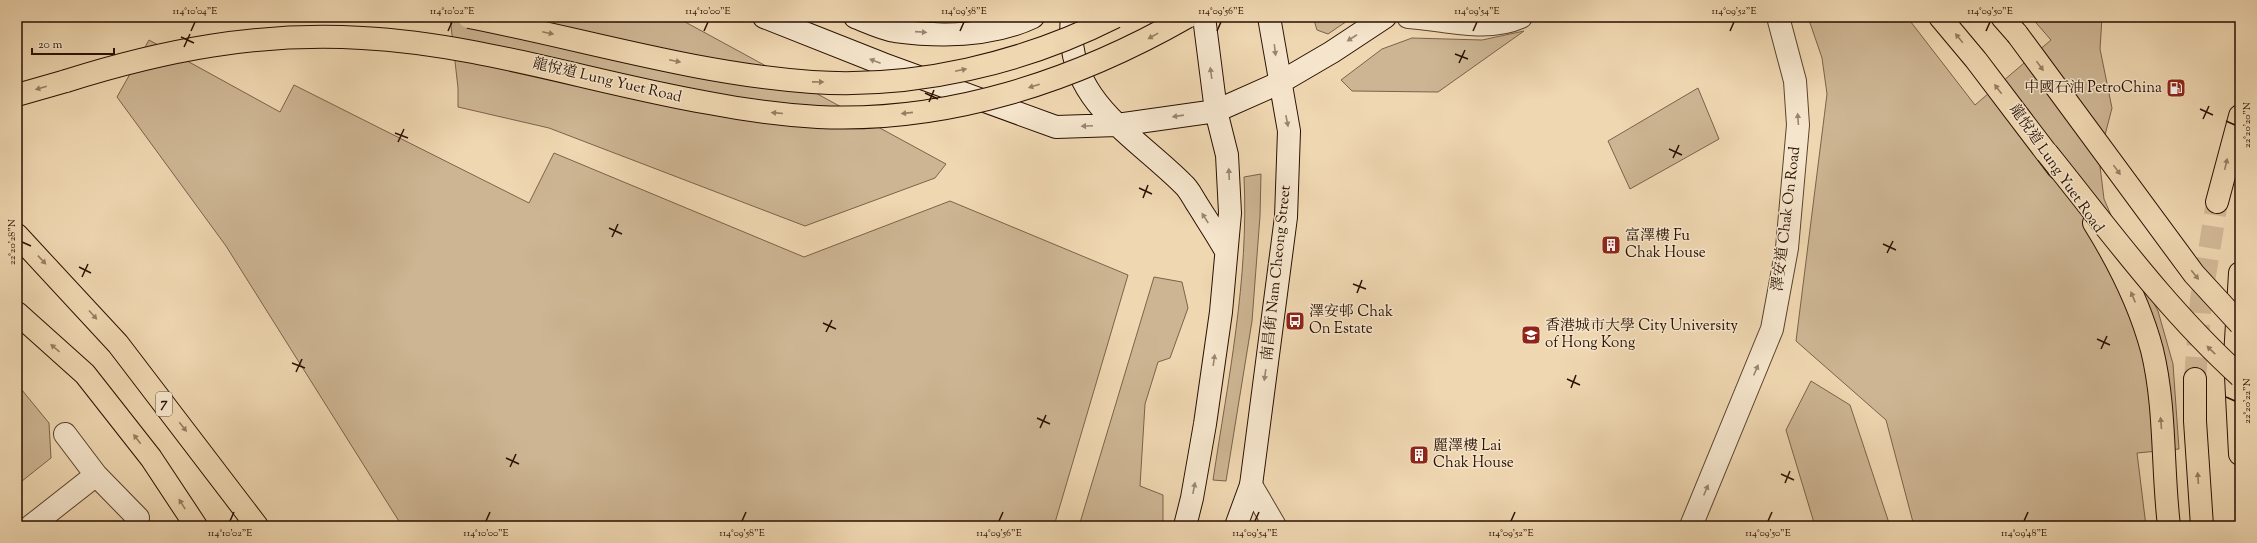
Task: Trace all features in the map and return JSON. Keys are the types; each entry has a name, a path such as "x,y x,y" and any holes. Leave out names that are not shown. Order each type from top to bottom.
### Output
{"main road":[{"path":"469,17 735,73 814,82 887,81 964,69 1035,51 1115,17"},
{"path":"764,17 890,66 1056,127 1117,125 1216,111 1279,82 1332,52 1385,17"},
{"path":"855,17 894,31 960,34 995,31 1033,17"},
{"path":"1072,17 1072,40 1079,75 1087,89 1117,125 1184,185 1226,250"},
{"name":"龍悅道 Lung Yuet Road","path":"17,95 158,54 250,40 308,36 364,38 432,45 497,56 707,103 769,112 819,117 871,116 934,110 994,99 1050,81 1103,60 1148,39 1187,17"},
{"path":"1185,526 1192,498 1205,424 1221,312 1230,213 1228,166 1216,111 1204,17"},
{"name":"南昌街 Nam Cheong Street","path":"1236,526 1250,484 1286,217 1289,131 1279,82 1270,17"},
{"path":"1408,17 1477,25 1514,20 1521,17"},
{"name":"澤安道 Chak On Road","path":"1691,526 1772,329 1787,248 1798,125 1795,81 1778,17"},
{"name":"龍悅道 Lung Yuet Road","path":"1940,17 1976,60 2076,193 2103,236 2126,280 2142,316 2152,352 2158,385 2169,526"},
{"path":"2002,17 2017,34 2194,274 2240,324"},
{"path":"2217,202 2240,116"},
{"path":"2047,153 2173,309 2209,348 2240,376"},
{"name":"7","path":"17,235 118,344 257,526"},
{"path":"2240,274 2236,357 2240,454"},
{"path":"17,313 85,374 151,458 196,526"},
{"path":"2195,379 2195,421 2202,526"},
{"path":"65,434 96,475 138,518"},
{"path":"31,526 96,475"},
{"path":"1250,484 1275,526"}],"shaded area":[{"path":"450,17 676,17 946,164 935,178 805,226 549,128 458,107 458,88"},
{"path":"1313,17 1353,17 1328,34 1317,30"},
{"path":"1808,17 1907,17 1975,105 2051,40 2031,17 2102,17 2100,49 2112,108 2099,158 2104,199 2123,243 2158,311 2173,364 2179,449 2137,453 2146,526 2091,526 2037,522 2027,526 1914,526 1886,420 1796,341 1827,94 1822,58"},
{"path":"1524,31 1438,92 1352,91 1341,80 1382,49 1412,38 1482,40"},
{"path":"149,40 280,112 294,85 529,203 554,153 804,257 950,201 1128,275 1054,526 402,526 226,246 117,97"},
{"path":"1698,88 1719,139 1630,189 1608,141"},
{"path":"1261,174 1260,216 1252,321 1226,481 1213,480 1231,367 1240,291 1245,215 1244,177"},
{"path":"1154,277 1182,282 1188,308 1170,358 1158,362 1145,404 1140,486 1163,495 1163,526 1079,526"},
{"path":"1811,381 1850,405 1890,526 1815,526 1786,430"},
{"path":"17,384 49,423 51,458 17,485"}],"tunnel":[{"path":"2195,379 2201,300 2217,202"}],"place":[{"name":"中國石油 PetroChina","path":"2176,88"},
{"name":"富澤樓 Fu Chak House","path":"1611,245"},
{"name":"澤安邨 Chak On Estate","path":"1295,321"},
{"name":"香港城市大學 City University of Hong Kong","path":"1531,335"},
{"name":"麗澤樓 Lai Chak House","path":"1419,455"}]}
